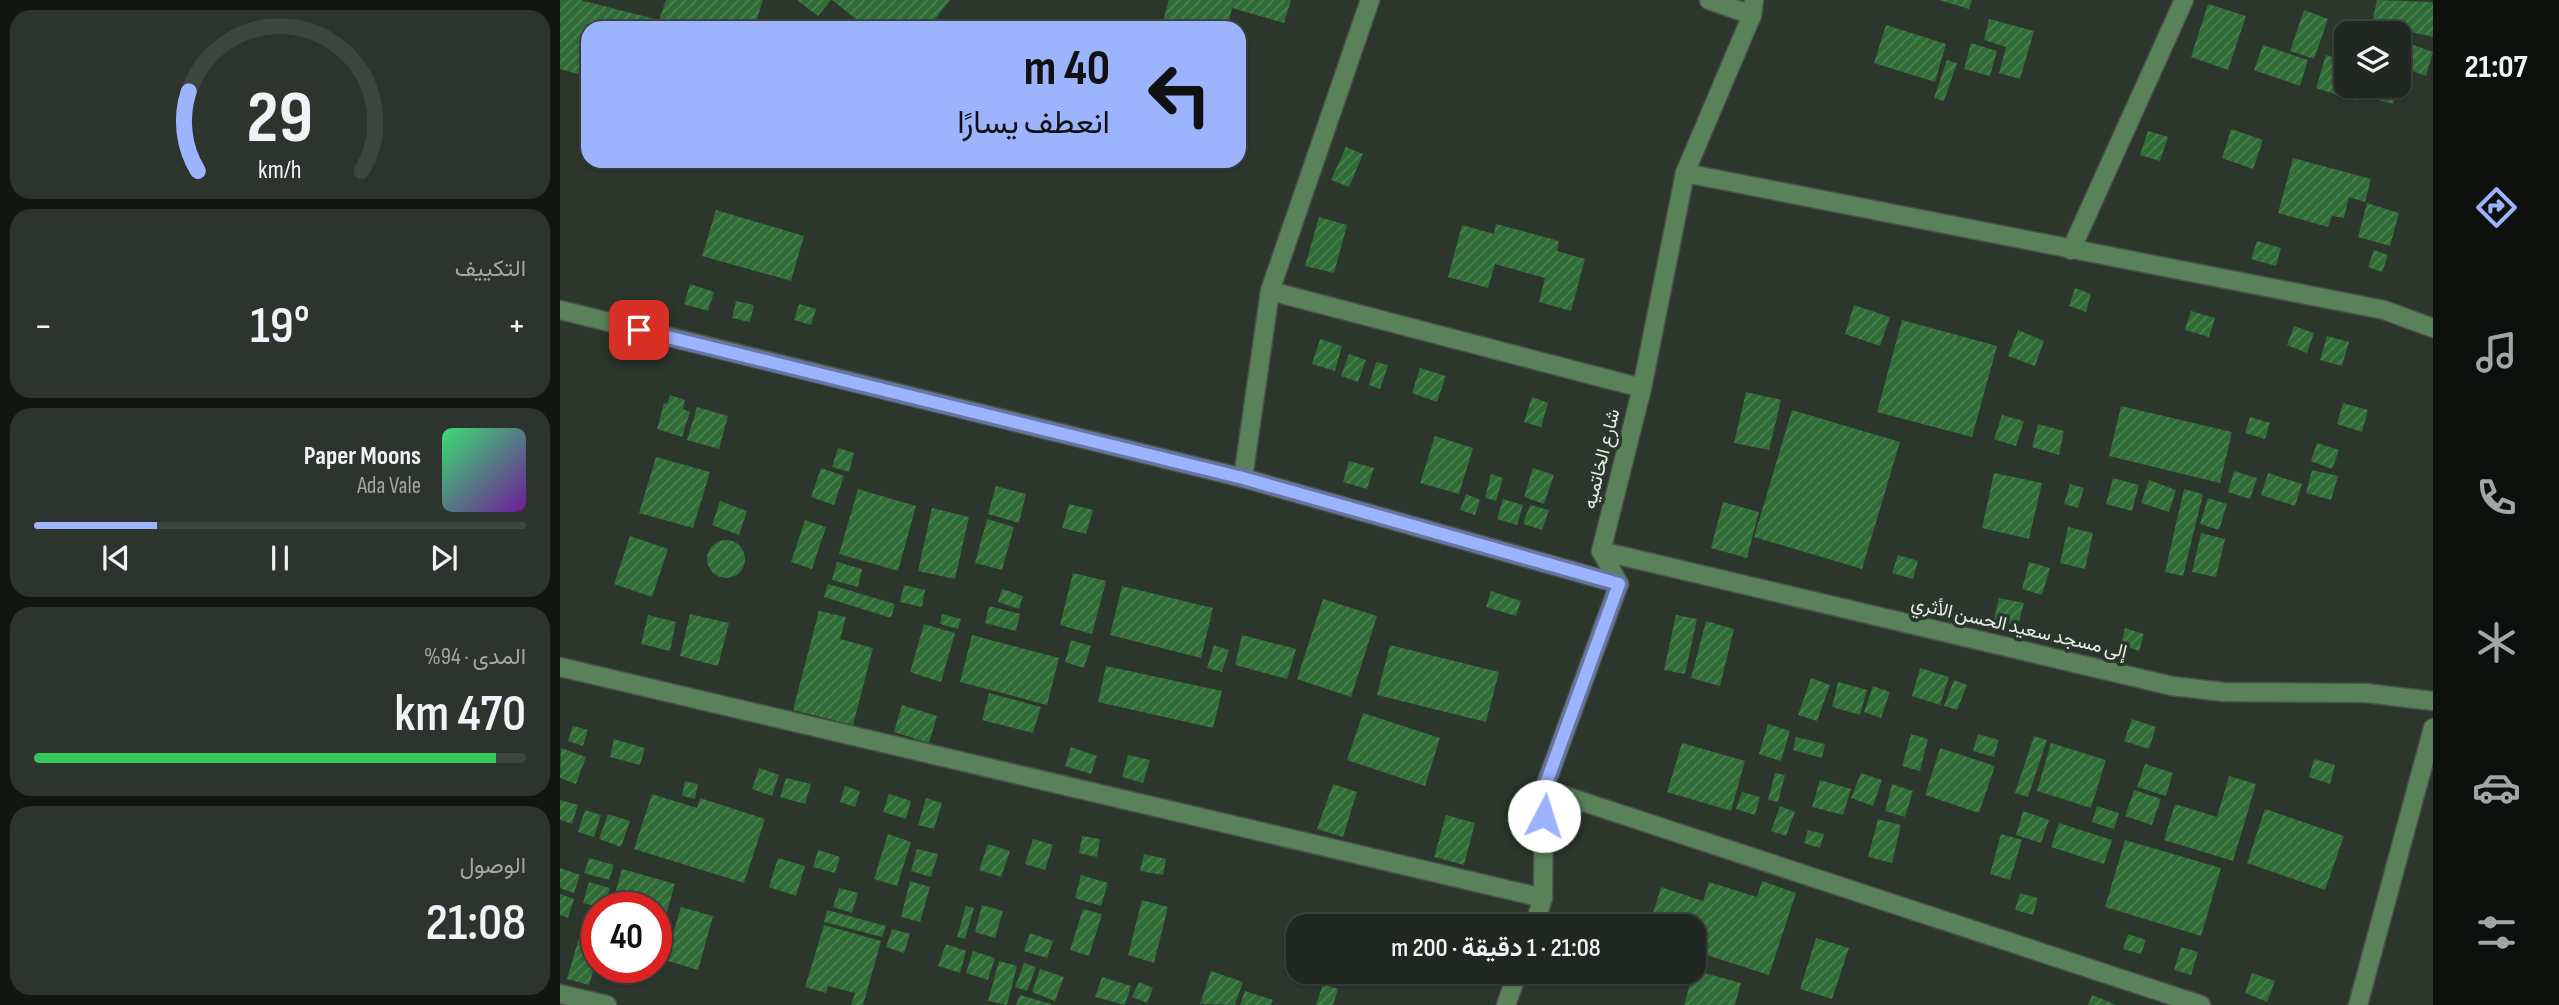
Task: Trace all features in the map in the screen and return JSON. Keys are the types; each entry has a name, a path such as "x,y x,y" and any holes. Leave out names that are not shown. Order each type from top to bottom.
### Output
{"street":[{"path":"1243,478 1270,291 1370,0"},
{"path":"1709,0 1753,7"},
{"path":"2071,250 2184,0"},
{"name":"شارع الخاتميه","path":"1601,551 1642,388 1685,173 1753,7"},
{"path":"1685,173 2384,310 2433,328"},
{"path":"1270,291 1642,388"},
{"path":"560,310 1243,478 1619,584"},
{"path":"1538,914 1543,898 1544,789 1619,584 1601,551"},
{"name":"إلى مسجد سعيد الحسن الأثري","path":"1601,551 2172,686 2224,692 2366,693 2433,701"},
{"path":"560,667 1543,898"},
{"path":"2358,1005 2433,728"},
{"path":"1544,789 2201,1005"},
{"path":"1506,1005 1513,984"},
{"path":"560,994 607,1005"}],"building":[{"path":"560,0 580,0 659,20 666,0 763,0 756,21 581,21 581,75 560,69"},
{"path":"797,0 831,0 818,16"},
{"path":"832,0 950,0 934,21 858,21"},
{"path":"1169,0 1291,0 1284,23 1232,8 1229,21 1163,21"},
{"path":"1939,0 1972,0 1969,9"},
{"path":"2377,0 2433,2 2433,37 2411,32 2411,21 2372,21"},
{"path":"2208,4 2246,16 2228,70 2191,57"},
{"path":"2304,10 2328,19 2314,59 2290,51"},
{"path":"1989,19 2034,31 2020,79 1999,73 2006,47 1984,40"},
{"path":"1886,25 1946,44 1935,82 1874,63"},
{"path":"1971,43 1997,51 1990,76 1964,69"},
{"path":"2411,44 2433,52 2426,76 2411,70"},
{"path":"2263,45 2308,60 2300,86 2254,70"},
{"path":"2326,55 2334,58 2334,94 2316,88"},
{"path":"1947,60 1957,63 1944,101 1934,98"},
{"path":"2371,98 2395,98 2393,104"},
{"path":"2231,129 2263,140 2253,169 2222,158"},
{"path":"2148,131 2168,137 2160,161 2140,155"},
{"path":"1346,147 1363,154 1349,187 1331,180"},
{"path":"2293,158 2371,179 2365,202 2349,197 2344,218 2332,216 2328,227 2278,213"},
{"path":"2367,203 2399,213 2390,246 2358,237"},
{"path":"716,210 804,236 791,281 702,256"},
{"path":"1319,217 1347,225 1334,273 1305,266"},
{"path":"1496,224 1559,241 1557,251 1585,259 1571,311 1539,302 1545,278 1495,264 1488,288 1448,277 1462,225 1494,234"},
{"path":"2257,241 2281,248 2276,266 2251,259"},
{"path":"2374,250 2388,255 2382,272 2368,267"},
{"path":"690,284 714,292 708,311 684,304"},
{"path":"2075,288 2091,294 2086,312 2069,306"},
{"path":"736,301 754,305 750,322 732,318"},
{"path":"799,304 816,309 811,325 794,320"},
{"path":"1854,305 1890,317 1880,346 1845,334"},
{"path":"2191,311 2215,318 2209,337 2185,330"},
{"path":"1902,320 1997,346 1972,437 1877,412"},
{"path":"2294,326 2314,333 2307,353 2287,345"},
{"path":"2018,330 2044,341 2035,366 2008,356"},
{"path":"2327,336 2349,342 2342,366 2320,360"},
{"path":"1320,339 1342,346 1335,371 1312,364"},
{"path":"1349,354 1366,360 1358,382 1341,376"},
{"path":"1376,362 1388,365 1380,389 1369,385"},
{"path":"1420,368 1446,376 1437,402 1412,393"},
{"path":"1746,392 1781,400 1769,450 1734,443"},
{"path":"670,395 685,400 683,409 690,412 682,437 657,429 664,403 667,404"},
{"path":"1532,397 1548,403 1541,427 1524,422"},
{"path":"2343,403 2368,410 2362,432 2337,424"},
{"path":"2121,406 2232,432 2220,483 2109,456"},
{"path":"697,407 728,416 719,449 687,440"},
{"path":"1792,410 1900,442 1862,569 1754,537"},
{"path":"2002,415 2024,421 2016,446 1994,439"},
{"path":"2250,417 2270,423 2265,439 2245,433"},
{"path":"2038,424 2064,431 2059,455 2032,447"},
{"path":"1435,436 1473,448 1459,494 1420,483"},
{"path":"2317,443 2339,450 2332,469 2311,461"},
{"path":"838,448 854,453 849,472 832,467"},
{"path":"656,457 710,472 693,528 639,513"},
{"path":"1349,461 1374,468 1367,489 1343,482"},
{"path":"821,468 844,476 834,505 811,497"},
{"path":"1533,468 1554,475 1544,504 1524,497"},
{"path":"2312,470 2338,476 2331,500 2306,493"},
{"path":"2234,471 2257,478 2250,499 2228,492"},
{"path":"1994,473 2042,483 2029,539 1982,528"},
{"path":"2268,473 2302,484 2295,506 2261,495"},
{"path":"1491,474 1503,478 1496,501 1485,498"},
{"path":"2113,478 2139,485 2132,511 2106,504"},
{"path":"2149,480 2176,490 2169,512 2141,503"},
{"path":"2070,484 2084,488 2078,508 2064,504"},
{"path":"996,486 1026,494 1019,523 988,514"},
{"path":"858,489 916,506 898,571 839,554"},
{"path":"2184,489 2203,494 2183,576 2165,572"},
{"path":"1466,494 1480,500 1475,515 1460,510"},
{"path":"2208,498 2227,504 2219,530 2200,524"},
{"path":"1503,499 1523,505 1517,525 1497,519"},
{"path":"720,501 747,511 739,535 712,525"},
{"path":"1723,502 1759,512 1747,558 1711,548"},
{"path":"1069,504 1093,510 1086,534 1062,528"},
{"path":"1530,505 1549,510 1542,530 1523,524"},
{"path":"932,508 969,517 955,579 918,571"},
{"path":"987,519 1014,527 1002,570 975,563"},
{"path":"805,520 826,527 812,569 791,562"},
{"path":"2068,527 2093,533 2085,569 2060,563"},
{"path":"2201,533 2225,539 2216,577 2192,572"},
{"path":"630,536 668,549 652,597 614,584"},
{"path":"726,540 740,545 745,559 740,573 726,578 712,573 707,559 712,545"},
{"path":"1898,555 1918,561 1913,579 1892,573"},
{"path":"837,562 862,569 858,587 832,580"},
{"path":"2029,562 2050,568 2042,595 2022,589"},
{"path":"1073,573 1106,581 1092,634 1060,625"},
{"path":"828,584 895,604 891,618 824,597"},
{"path":"904,585 925,590 922,607 900,602"},
{"path":"1122,586 1213,608 1201,658 1110,635"},
{"path":"1002,589 1023,596 1019,609 998,602"},
{"path":"1491,591 1521,601 1516,616 1486,607"},
{"path":"1999,598 2024,603 2018,625 1994,620"},
{"path":"1323,599 1377,616 1351,697 1297,679"},
{"path":"989,606 1020,614 1016,631 985,623"},
{"path":"819,611 846,617 840,639 873,648 853,725 793,710"},
{"path":"690,614 729,623 718,666 680,656"},
{"path":"942,614 961,619 958,629 940,624"},
{"path":"648,615 676,622 670,651 641,644"},
{"path":"1676,615 1697,619 1685,674 1664,670"},
{"path":"1706,621 1734,629 1720,686 1691,678"},
{"path":"924,624 955,633 941,682 910,672"},
{"path":"2125,628 2144,634 2139,651 2121,645"},
{"path":"972,635 1059,658 1047,705 960,682"},
{"path":"1242,635 1296,649 1287,679 1235,665"},
{"path":"1071,640 1091,646 1084,668 1065,662"},
{"path":"1214,645 1229,650 1222,672 1207,668"},
{"path":"1390,645 1499,672 1486,722 1377,695"},
{"path":"1106,666 1222,691 1213,728 1098,702"},
{"path":"1920,668 1949,677 1940,705 1912,696"},
{"path":"1811,678 1830,685 1817,721 1798,715"},
{"path":"1954,680 1967,685 1957,710 1944,706"},
{"path":"1838,682 1867,690 1860,715 1832,707"},
{"path":"1873,686 1890,692 1881,718 1864,712"},
{"path":"989,693 1041,707 1033,733 982,720"},
{"path":"902,705 937,716 929,743 894,732"},
{"path":"1363,713 1440,738 1425,786 1347,760"},
{"path":"2132,719 2156,727 2149,749 2124,741"},
{"path":"1768,724 1790,731 1781,761 1759,754"},
{"path":"573,726 588,730 583,746 568,741"},
{"path":"1911,734 1928,739 1920,771 1902,766"},
{"path":"1978,734 1999,740 1994,757 1973,751"},
{"path":"2034,736 2047,740 2028,797 2015,793"},
{"path":"1796,737 1825,744 1822,758 1793,750"},
{"path":"614,739 645,748 640,765 610,757"},
{"path":"1682,743 1745,761 1731,811 1667,792"},
{"path":"2051,743 2106,760 2091,808 2037,791"},
{"path":"1071,747 1097,756 1091,774 1065,766"},
{"path":"561,748 586,757 576,784 560,778"},
{"path":"1940,748 1995,766 1979,813 1925,795"},
{"path":"1128,755 1150,760 1143,783 1122,777"},
{"path":"2314,759 2335,765 2330,784 2309,777"},
{"path":"2145,764 2173,773 2166,796 2137,787"},
{"path":"759,768 779,775 772,796 752,789"},
{"path":"1775,773 1785,775 1778,802 1768,800"},
{"path":"1861,773 1882,780 1873,806 1851,798"},
{"path":"2229,776 2256,784 2233,861 2164,840 2175,804 2217,817"},
{"path":"786,778 811,784 805,804 780,797"},
{"path":"1820,780 1851,789 1843,815 1812,807"},
{"path":"685,781 698,784 695,799 682,796"},
{"path":"1333,784 1357,792 1343,837 1317,829"},
{"path":"1892,784 1913,791 1905,817 1885,811"},
{"path":"845,786 860,791 855,807 840,802"},
{"path":"2134,790 2161,799 2152,825 2125,816"},
{"path":"1742,792 1760,797 1755,815 1736,809"},
{"path":"652,794 697,808 700,798 765,819 744,883 634,849"},
{"path":"889,794 911,801 906,819 883,812"},
{"path":"926,798 942,803 934,829 918,825"},
{"path":"560,800 578,805 572,824 560,820"},
{"path":"1780,806 1795,812 1786,836 1771,831"},
{"path":"2097,806 2119,813 2114,829 2092,822"},
{"path":"2265,809 2344,836 2325,890 2247,863"},
{"path":"585,810 601,815 594,837 578,832"},
{"path":"2023,811 2049,820 2041,843 2016,835"},
{"path":"608,814 630,821 621,847 599,839"},
{"path":"1446,815 1475,823 1464,865 1434,857"},
{"path":"1878,819 1901,825 1892,863 1868,857"},
{"path":"2059,823 2112,840 2104,864 2051,847"},
{"path":"1808,830 1824,834 1820,848 1804,843"},
{"path":"888,834 911,842 897,886 874,879"},
{"path":"2001,834 2022,840 2010,880 1990,874"},
{"path":"1082,836 1100,839 1097,857 1079,853"},
{"path":"1033,839 1053,845 1045,870 1025,864"},
{"path":"2125,840 2221,868 2201,936 2105,907"},
{"path":"988,844 1010,851 1001,877 979,870"},
{"path":"917,849 938,854 931,877 911,871"},
{"path":"818,850 840,857 835,873 813,867"},
{"path":"1144,854 1166,859 1163,875 1140,871"},
{"path":"589,858 614,865 609,880 584,873"},
{"path":"778,858 805,866 796,896 769,887"},
{"path":"560,868 580,875 574,893 560,888"},
{"path":"622,869 675,884 672,894 672,892 616,892"},
{"path":"1081,875 1108,883 1101,906 1075,898"},
{"path":"910,881 930,887 920,922 901,917"},
{"path":"1762,881 1796,893 1769,975 1706,955 1706,914 1653,914 1661,887 1703,901 1709,882 1757,897"},
{"path":"589,882 610,888 609,892 586,892"},
{"path":"839,888 858,893 852,913 833,907"},
{"path":"2020,893 2038,898 2033,915 2015,910"},
{"path":"560,894 574,899 568,918 560,915"},
{"path":"1142,900 1168,907 1154,963 1128,955"},
{"path":"982,905 1003,911 995,938 975,932"},
{"path":"966,906 974,908 965,939 957,937"},
{"path":"681,907 713,916 698,970 672,962 672,937"},
{"path":"1083,909 1102,914 1089,956 1070,950"},
{"path":"827,910 886,926 882,937 824,922"},
{"path":"824,925 881,941 863,1005 851,1005 855,993 828,986 826,993 805,987"},
{"path":"892,929 910,934 904,953 886,947"},
{"path":"581,931 581,983 567,979"},
{"path":"1030,933 1053,941 1047,958 1024,951"},
{"path":"2128,934 2146,940 2141,954 2123,949"},
{"path":"1816,938 1849,948 1832,999 1800,989"},
{"path":"946,944 966,951 960,973 938,966"},
{"path":"2181,947 2198,952 2191,975 2174,970"},
{"path":"973,951 995,958 988,980 966,973"},
{"path":"999,961 1017,966 1007,1005 988,1001"},
{"path":"1024,963 1036,967 1027,991 1015,987"},
{"path":"1040,969 1064,977 1055,1001 1032,992"},
{"path":"1211,971 1243,982 1235,1005 1200,1004"},
{"path":"1706,973 1741,983 1735,1005 1684,1005 1690,984 1706,984"},
{"path":"2252,973 2275,981 2267,1002 2245,993"},
{"path":"1102,977 1131,986 1125,1005 1095,997"},
{"path":"1139,982 1153,988 1147,1003 1132,997"},
{"path":"1323,984 1338,989 1333,1005 1316,1005"},
{"path":"1245,991 1273,1000 1271,1005 1240,1005"},
{"path":"1020,995 1051,1004 1051,1005 1016,1005"},
{"path":"2092,995 2116,1005 2088,1005"}],"route":[{"path":"639,330 1243,478 1619,584 1544,789 1544,816"}]}
